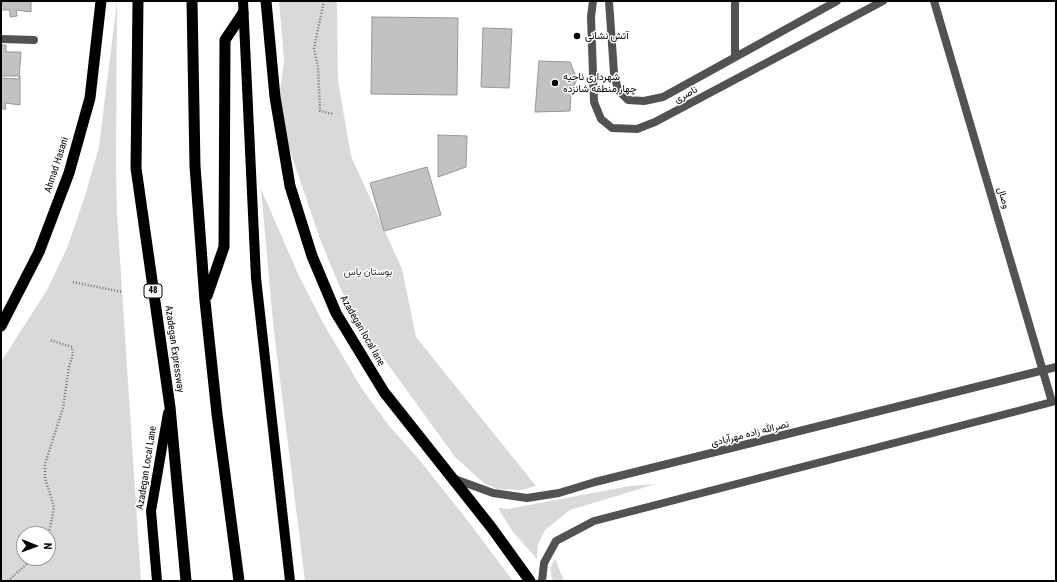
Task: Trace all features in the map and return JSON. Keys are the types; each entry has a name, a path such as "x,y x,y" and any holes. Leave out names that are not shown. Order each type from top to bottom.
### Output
{"highway":[{"name":"Ahmad Hasani","path":"1,326 39,252 69,173 90,98 101,1"},
{"name":"Azadegan Expressway","path":"138,1 136,168 170,407 186,581"},
{"path":"192,1 195,166 205,301 239,581"},
{"name":"Azadegan local lane","path":"266,1 275,97 290,186 312,256 336,313 384,392 491,527 530,581"},
{"path":"205,301 224,247 225,40 243,13"}],"main road":[{"path":"243,1 256,278 290,581"},
{"name":"Azadegan Local Lane","path":"157,581 151,511 170,407"}],"street":[{"name":"ناصری","path":"593,1 591,17 594,102 601,119 612,128 637,129 655,122 883,1"},
{"name":"ناصری","path":"609,1 614,73 618,90 628,100 644,101 663,97 735,56 838,1"},
{"path":"735,1 735,56"},
{"name":"وصال","path":"934,1 1043,370 1054,401"},
{"path":"1,39 34,40"},
{"name":"نصرالله زاده مهرآبادی","path":"450,477 494,493 527,498 551,494 1056,367"},
{"path":"542,581 544,563 556,541 594,521 1054,401"}],"path":[{"path":"324,1 314,48 318,67 320,111 333,114"},
{"path":"73,282 122,292"},
{"path":"50,340 72,347 73,354 69,367 63,408 45,464 45,478 54,507 50,526"},
{"path":"8,581 24,566"}],"green space":[{"path":"117,1 117,213 141,581 1,581 1,362 47,290 67,248 85,196 99,147"},
{"name":"بوستان یاس","path":"279,1 337,1 338,81 351,156 402,269 416,337 536,486 522,490 497,489 484,483 455,457 358,323 338,283 320,239 285,136 279,99 284,61"},
{"path":"261,189 298,274 322,321 362,389 390,427 417,457 468,521 513,581 305,581 273,323"},
{"path":"656,484 570,510 545,530 538,544 537,559 513,532 498,508 508,509 630,486"},
{"path":"555,558 564,581 553,581 550,569"}],"building":[{"path":"1,1 31,1 31,12 16,10 17,16 10,17 10,10 1,10"},
{"path":"372,17 458,18 457,95 371,94"},
{"path":"483,28 512,29 509,88 481,87"},
{"path":"1,45 6,45 6,52 21,52 19,79 1,78"},
{"path":"539,61 570,62 577,79 571,93 570,111 535,112"},
{"path":"1,76 20,76 20,105 5,103 6,109 1,109"},
{"path":"438,135 467,136 466,167 438,177"},
{"path":"427,167 441,215 384,231 370,183"}],"place":[{"name":"آتش نشانی","path":"577,36"},
{"name":"شهرداری ناحیه چهار منطقه شانزده","path":"555,83"}]}
